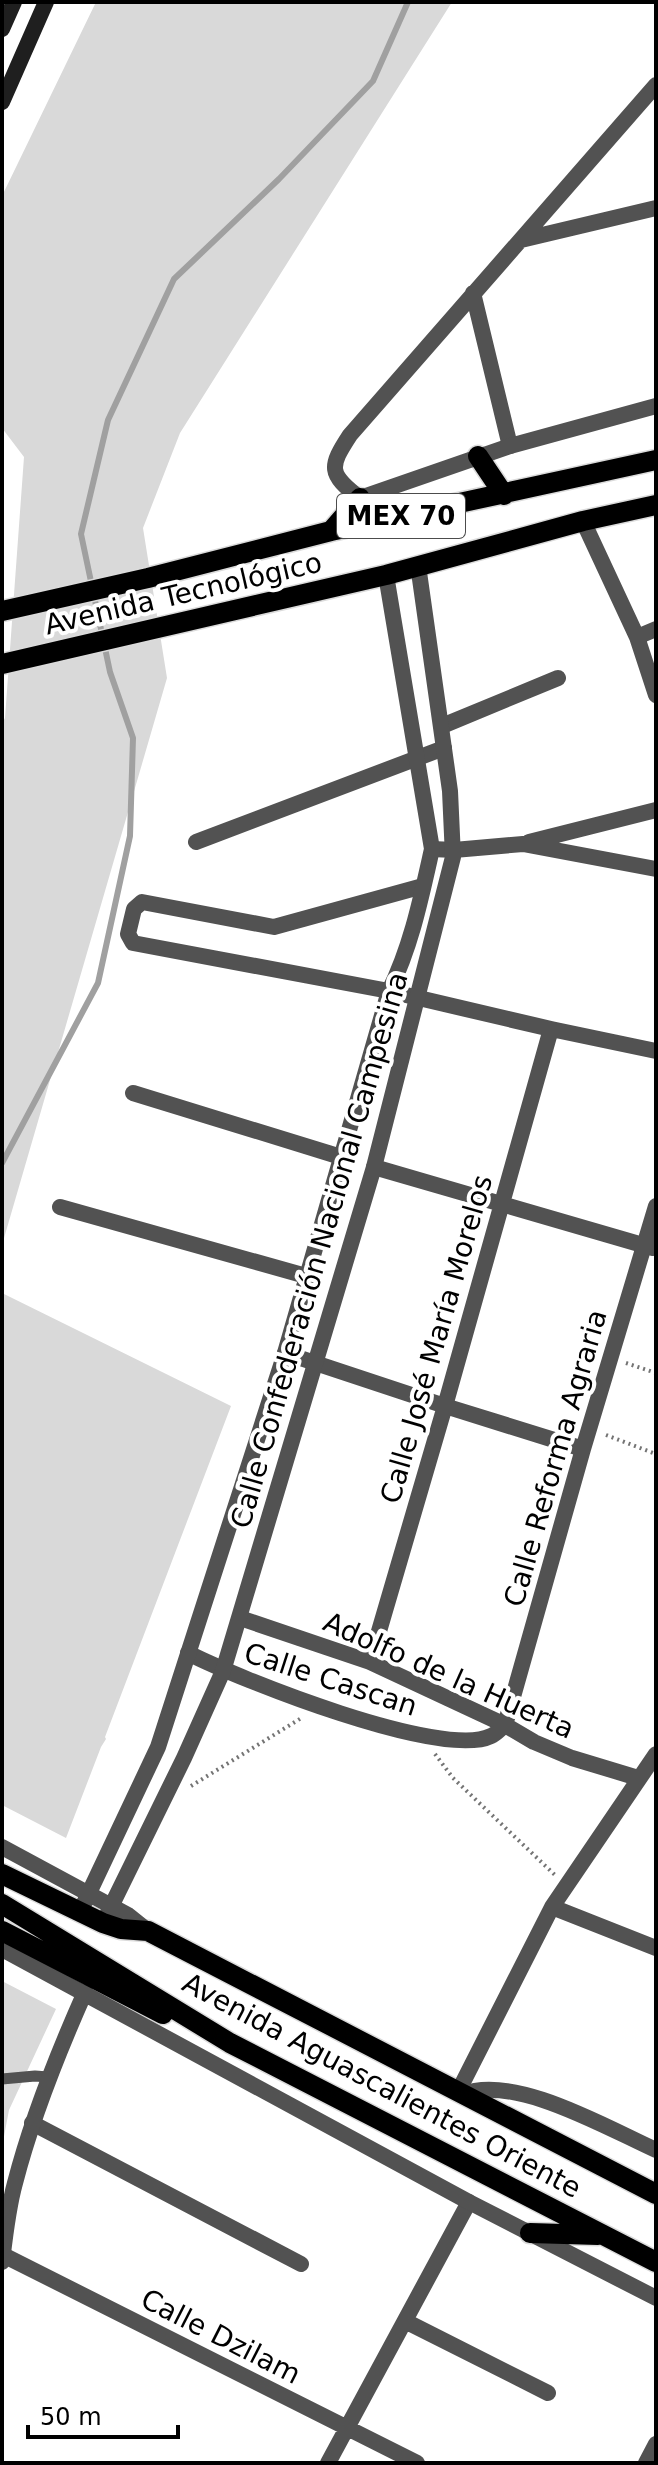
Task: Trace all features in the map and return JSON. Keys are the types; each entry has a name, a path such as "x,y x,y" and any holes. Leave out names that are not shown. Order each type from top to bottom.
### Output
{"main road":[{"path":"2,29 14,2"},
{"path":"2,102 46,2"},
{"path":"478,456 504,495"},
{"name":"Avenida Tecnológico","path":"2,611 148,578 331,531 656,460"},
{"path":"331,531 360,498"},
{"name":"Avenida Tecnológico","path":"2,664 386,575 583,521 656,505"},
{"name":"Avenida Aguascalientes Oriente","path":"2,1874 84,1903 107,1914 121,1929 148,1931 656,2194"},
{"name":"Avenida Aguascalientes Oriente","path":"2,1904 230,2043 656,2262"},
{"path":"2,1931 152,2009 230,2043"},
{"path":"530,2233 604,2235"}],"street":[{"path":"656,85 350,435 335,458 335,474 345,487 360,498 510,446 656,406"},
{"path":"521,240 656,208"},
{"path":"473,293 510,446"},
{"path":"583,521 653,674 656,695"},
{"name":"Calle Confederación Nacional Campesina","path":"107,1914 223,1671 374,1167 419,999 454,850 442,726 418,565"},
{"name":"Calle Confederación Nacional Campesina","path":"84,1903 158,1747 285,1353 389,991 404,962 432,849 386,575"},
{"path":"637,637 656,629"},
{"path":"442,726 558,678"},
{"path":"196,842 444,748"},
{"path":"432,849 523,844 656,810"},
{"path":"523,844 656,869"},
{"path":"423,886 274,927 142,902 134,909 128,934 133,943 389,991 656,1051"},
{"name":"Calle José María Morelos","path":"370,1662 551,1029"},
{"path":"133,1093 341,1157"},
{"path":"374,1167 651,1247"},
{"name":"Calle Reforma Agraria","path":"505,1725 589,1429 651,1247 656,1206"},
{"path":"60,1207 306,1276"},
{"path":"285,1353 583,1449"},
{"name":"Adolfo de la Huerta","path":"240,1618 370,1662 505,1725 534,1742 572,1758 638,1778"},
{"name":"Calle Cascan","path":"188,1653 223,1671 421,1737 460,1740 490,1737 505,1725"},
{"path":"461,2093 552,1907 656,1754"},
{"name":"Avenida Aguascalientes Oriente","path":"2,1847 84,1903"},
{"path":"552,1907 656,1948"},
{"name":"Avenida Aguascalientes Oriente","path":"2,1949 469,2202 656,2298"},
{"path":"2,2262 14,2187 32,2123 48,2077 85,1992"},
{"name":"Avenida Aguascalientes Oriente","path":"461,2093 475,2089 536,2096 656,2150"},
{"path":"32,2123 301,2264"},
{"path":"328,2463 469,2202"},
{"name":"Calle Dzilam","path":"3,2255 417,2463"},
{"path":"405,2321 548,2393"},
{"path":"646,2463 656,2444"}],"lane":[{"path":"2,2079 48,2077"}],"path":[{"path":"612,1358 656,1373"},
{"path":"589,1429 656,1454"},
{"path":"161,1804 321,1706"},
{"path":"421,1737 453,1778 566,1885"}],"shaded area":[{"path":"96,2 452,2 180,433 143,528 167,678 2,1245 2,723 5,718 24,457 2,428 2,196"},
{"path":"2,1293 231,1406 66,1838 2,1805"},
{"path":"2,1981 56,2009 9,2110 2,2147"}],"waterway":[{"path":"2,1163 98,983 130,836 133,738 110,672 81,534 108,420 174,279 279,179 373,81 408,2"}]}
